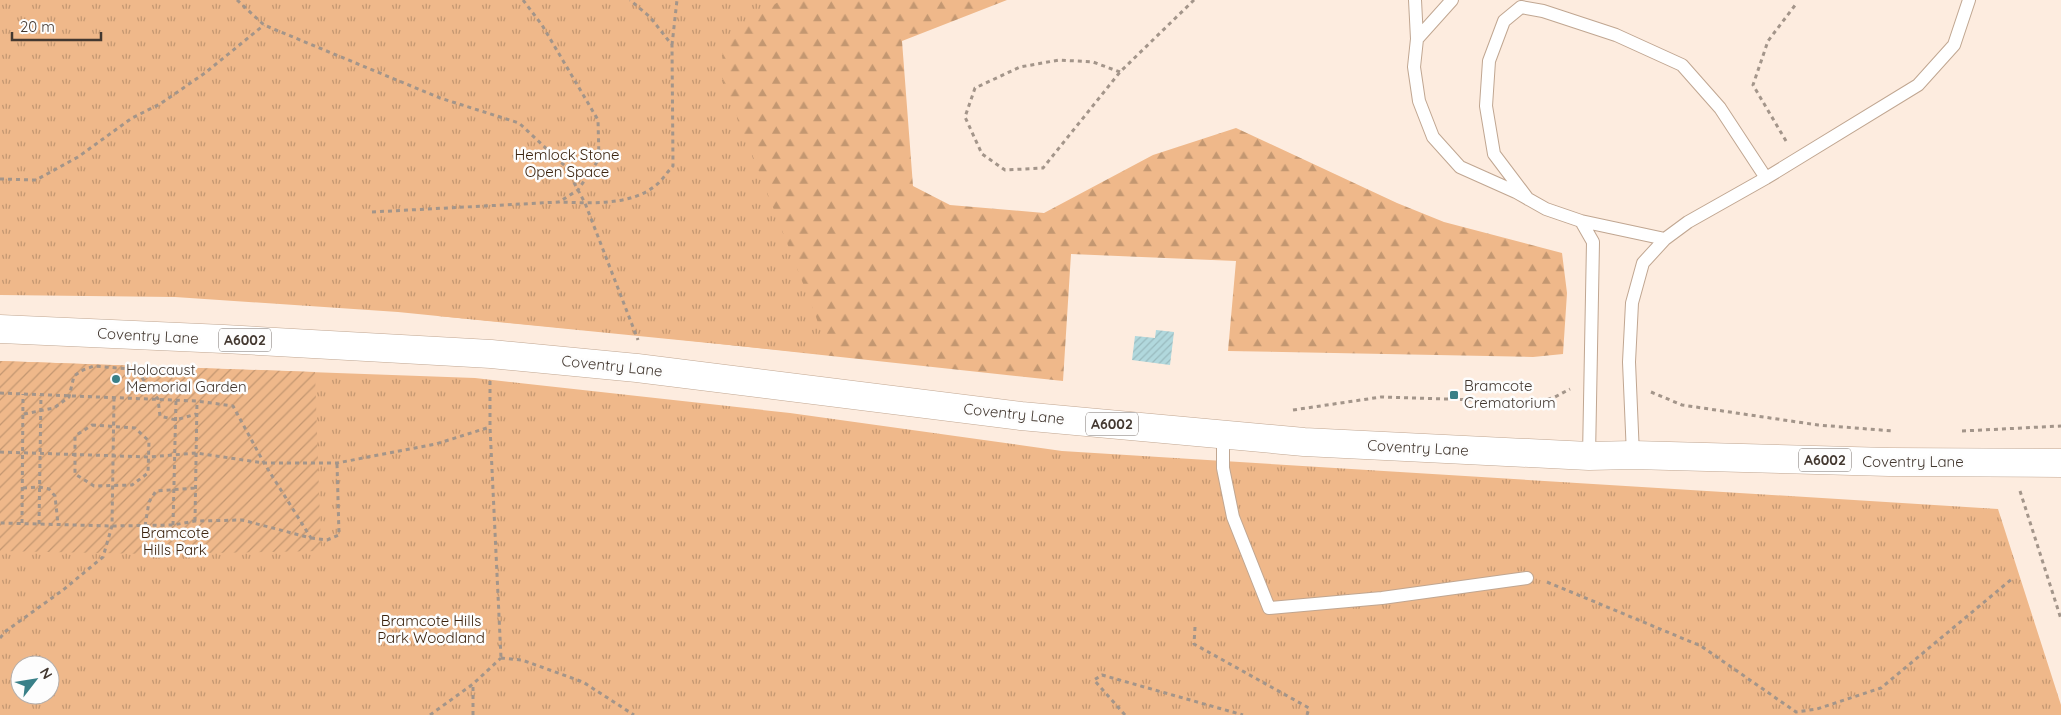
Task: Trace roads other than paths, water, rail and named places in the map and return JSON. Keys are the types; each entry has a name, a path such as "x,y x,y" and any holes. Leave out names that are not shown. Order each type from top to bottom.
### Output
{"main road":[{"name":"Coventry Lane","path":"0,329 491,354 647,369 1021,416 1304,442 1589,456 1889,462 2061,463"}],"lane":[{"path":"1416,0 1417,39 1414,67 1419,101 1433,137 1460,167 1546,209 1581,221 1665,239"},
{"path":"1417,39 1452,0"},
{"path":"1633,456 1630,384 1632,303 1643,263 1665,239 1688,222 1766,178 1918,86 1954,45 1969,0"},
{"path":"1528,199 1494,154 1486,106 1489,61 1504,21 1521,7 1543,11 1616,35 1682,66 1720,108 1766,178"},
{"path":"1581,221 1593,242 1589,456"},
{"path":"1223,434 1223,468 1233,517 1269,608 1382,598 1527,578"}],"place":[{"name":"Holocaust Memorial Garden","path":"116,379"},
{"name":"Bramcote Crematorium","path":"1454,395"}],"park label":[{"name":"Hemlock Stone Open Space","path":"567,164"},
{"name":"Bramcote Hills Park","path":"175,542"},
{"name":"Bramcote Hills Park Woodland","path":"431,630"}]}
